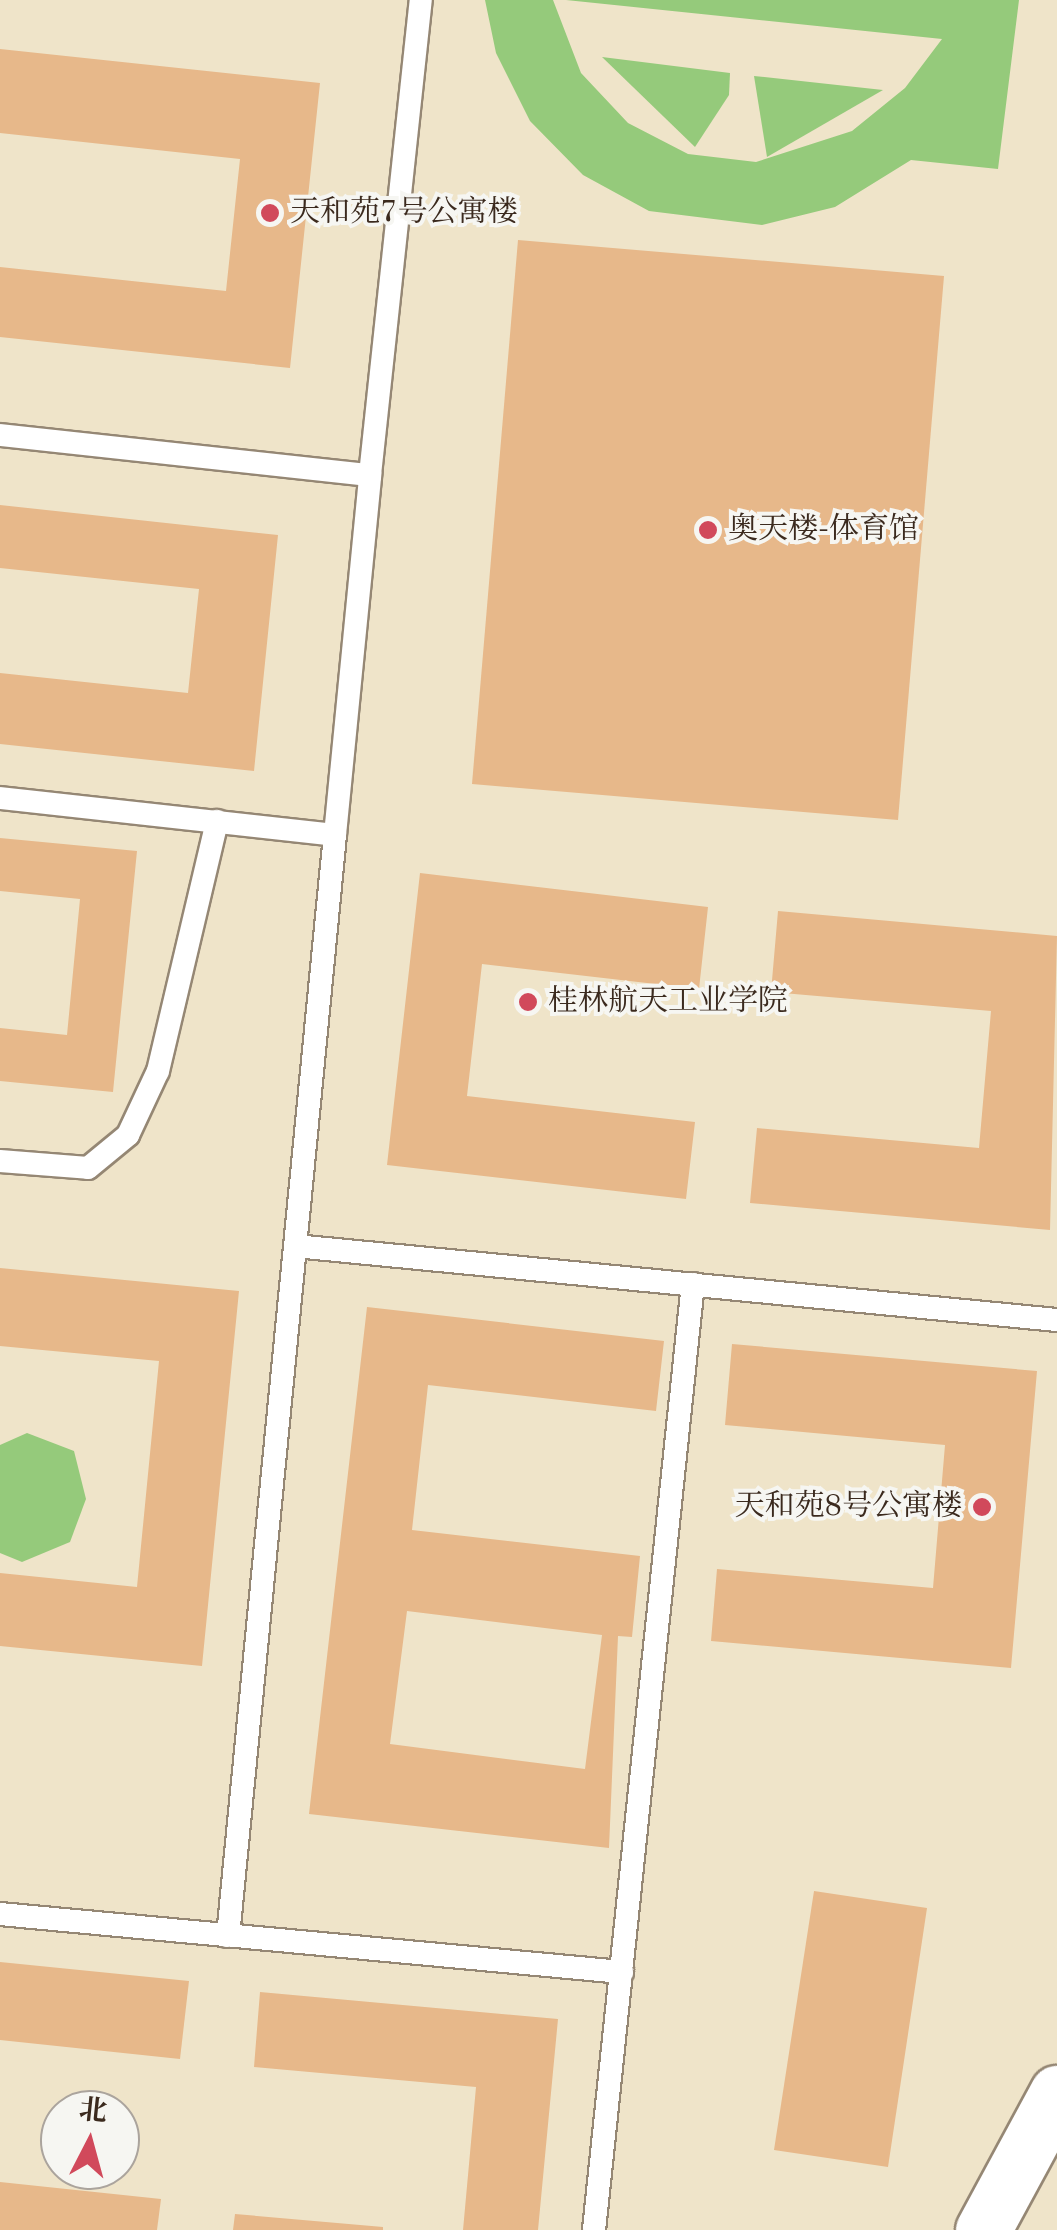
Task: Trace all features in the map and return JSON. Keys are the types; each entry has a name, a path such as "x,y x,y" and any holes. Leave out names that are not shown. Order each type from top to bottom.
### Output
{"main road":[{"path":"982,2230 1057,2094"},
{"path":"1010,2230 1057,2146"}],"lane":[{"path":"228,1936 420,0"},
{"path":"0,435 370,475"},
{"path":"0,798 335,835"},
{"path":"0,1161 88,1168 128,1135 158,1071 217,821"},
{"path":"295,1246 1057,1320"},
{"path":"594,2230 693,1284"},
{"path":"0,1914 622,1972"}],"green space":[{"path":"485,0 553,0 581,73 628,123 688,154 756,162 852,131 905,88 942,39 566,0 1019,0 998,169 911,160 835,207 762,225 649,211 583,175 530,121 496,53"},
{"path":"602,57 730,73 729,95 695,147"},
{"path":"754,76 883,90 767,157"},
{"path":"27,1433 74,1451 86,1499 70,1542 22,1562 0,1553 0,1445"}],"building":[{"name":"天和苑7号公寓楼","path":"0,49 320,83 290,368 0,337 0,267 226,291 240,159 0,133"},
{"name":"奥天楼-体育馆","path":"518,240 944,276 898,820 472,784"},
{"path":"0,505 278,535 254,771 0,744 0,673 188,693 199,589 0,568"},
{"path":"0,838 137,851 113,1092 0,1081 0,1028 67,1035 80,899 0,891"},
{"path":"420,873 708,907 699,989 482,964 467,1096 695,1122 686,1199 387,1165"},
{"path":"778,911 1057,936 1050,1230 750,1203 757,1128 979,1148 991,1011 771,992"},
{"path":"0,1268 239,1291 202,1666 0,1646 0,1573 137,1587 159,1361 0,1346"},
{"path":"367,1307 664,1341 656,1411 428,1385 412,1530 640,1556 632,1637 618,1636 609,1848 309,1814","holes":["407,1611 602,1635 585,1769 390,1744"]},
{"name":"天和苑8号公寓楼","path":"732,1344 1037,1371 1011,1668 711,1641 717,1569 933,1588 945,1445 725,1425"},
{"path":"814,1891 927,1908 888,2167 774,2150"},
{"path":"0,1962 189,1981 180,2059 0,2040"},
{"path":"260,1992 558,2019 538,2230 463,2230 476,2087 254,2067"},
{"path":"0,2182 40,2186 40,2190 161,2199 157,2230 0,2230"},
{"path":"235,2214 383,2227 383,2230 233,2230"}],"place":[{"name":"天和苑7号公寓楼","path":"270,213"},
{"name":"奥天楼-体育馆","path":"708,530"},
{"name":"桂林航天工业学院","path":"528,1002"},
{"name":"天和苑8号公寓楼","path":"982,1507"}]}
